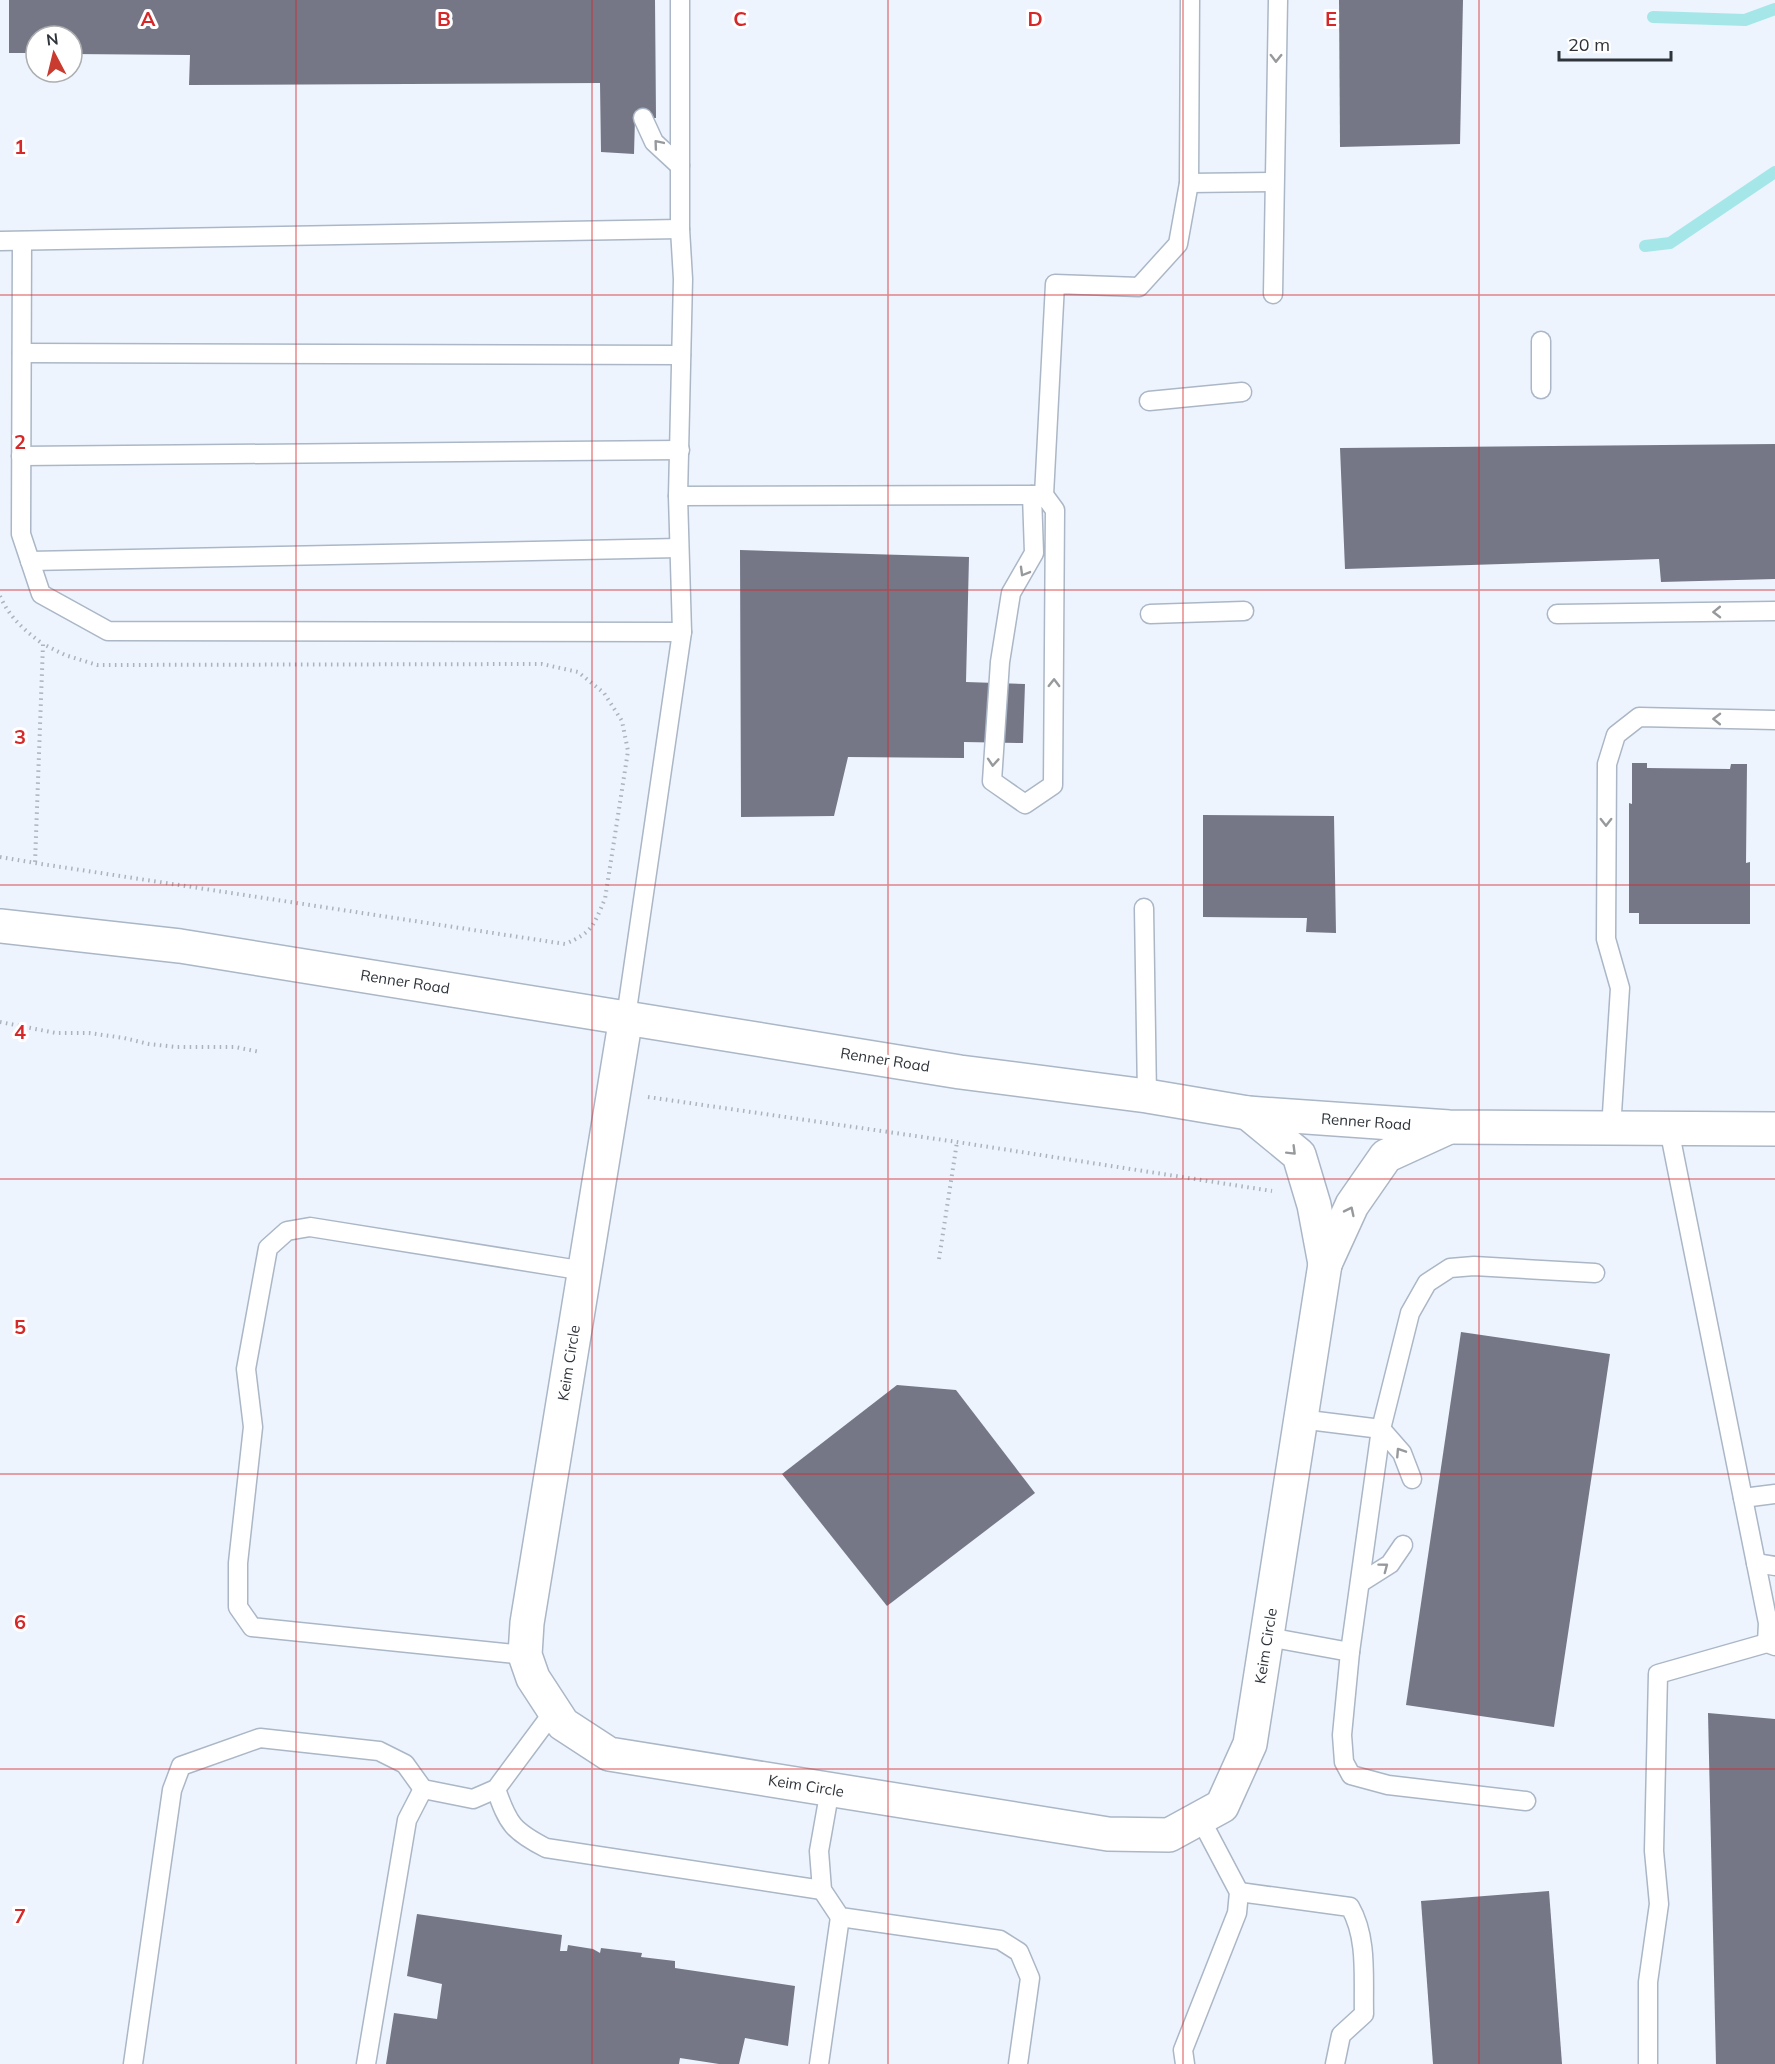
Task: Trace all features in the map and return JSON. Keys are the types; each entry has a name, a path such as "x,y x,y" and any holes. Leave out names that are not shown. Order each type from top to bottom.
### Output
{"main road":[{"name":"Renner Road","path":"0,926 180,946 960,1072 1147,1096 1248,1113 1449,1126 1775,1129"},
{"name":"Keim Circle","path":"626,1017 529,1611 525,1655 533,1678 563,1724 609,1754 1108,1834 1169,1835 1222,1806 1250,1744 1325,1264"},
{"path":"1248,1113 1299,1155 1314,1205 1325,1264"},
{"path":"1325,1264 1352,1205 1386,1156 1449,1126"}],"lane":[{"path":"626,1017 682,632 678,496 683,279 680,229 680,0"},
{"path":"678,496 1038,495 1055,510 1053,784 1024,804 992,781 1000,662 1011,593 1034,553 1038,495 1055,284 1139,287 1178,244 1189,183 1190,0"},
{"path":"1273,294 1278,0"},
{"path":"643,118 654,142 680,166"},
{"path":"1189,183 1274,182"},
{"path":"0,241 680,229"},
{"path":"22,241 21,534 41,594 108,631 682,632"},
{"path":"1541,341 1541,389"},
{"path":"22,352 681,355"},
{"path":"1149,401 1242,392"},
{"path":"21,456 680,450"},
{"path":"30,561 680,548"},
{"path":"1150,614 1244,611"},
{"path":"1557,614 1775,611"},
{"path":"1611,1129 1620,988 1606,939 1607,764 1616,735 1639,717 1775,720"},
{"path":"1144,908 1147,1096"},
{"path":"1648,2064 1648,1983 1659,1904 1654,1851 1658,1674 1771,1645 1669,1129"},
{"path":"525,1655 252,1627 238,1606 238,1563 253,1427 246,1369 268,1248 287,1231 310,1227 585,1271"},
{"path":"1526,1801 1388,1785 1351,1775 1344,1762 1342,1736 1350,1652 1381,1429 1410,1313 1426,1283 1450,1268 1474,1266 1595,1273"},
{"path":"1300,1419 1381,1429 1402,1454 1412,1479"},
{"path":"1743,1497 1775,1494"},
{"path":"1360,1583 1390,1564 1403,1545"},
{"path":"1756,1563 1775,1566"},
{"path":"1268,1637 1350,1652"},
{"path":"133,2064 172,1790 181,1766 260,1738 379,1751 405,1764 423,1789 473,1798 496,1789 554,1711"},
{"path":"366,2064 407,1820 423,1789"},
{"path":"496,1789 505,1815 522,1836 546,1848 822,1890"},
{"path":"819,2064 840,1917 822,1890 819,1851 830,1789"},
{"path":"1185,2064 1183,2050 1237,1913 1239,1892 1200,1818"},
{"path":"1239,1892 1350,1907 1358,1920 1362,1949 1364,2014 1341,2035 1335,2064"},
{"path":"840,1917 1000,1940 1019,1952 1030,1978 1018,2064"}],"path":[{"path":"0,596 5,607 23,629 43,644 65,655 97,664 542,664 578,672 604,693 622,721 628,752 604,899 596,920 584,935 565,944 0,857"},
{"path":"34,863 43,644"},
{"path":"0,1022 56,1032 89,1033 124,1038 149,1044 176,1047 235,1047 260,1052"},
{"path":"647,1097 1272,1191 1278,1187"},
{"path":"939,1258 957,1142"}],"building":[{"path":"9,0 655,0 656,118 635,118 634,154 601,152 600,83 189,85 190,55 84,54 84,24 24,24 24,53 9,53"},
{"path":"1339,0 1463,0 1460,144 1340,147"},
{"path":"1775,444 1775,579 1661,582 1659,559 1345,569 1340,448"},
{"path":"740,550 969,557 966,682 1025,684 1023,743 964,742 964,758 848,757 834,816 741,817"},
{"path":"1632,763 1647,763 1647,768 1730,769 1731,764 1747,764 1746,863 1750,862 1750,924 1639,924 1639,913 1629,913 1629,803 1632,804"},
{"path":"1203,815 1334,816 1336,933 1306,932 1307,918 1203,917"},
{"path":"1461,1332 1610,1354 1554,1727 1406,1705"},
{"path":"897,1385 956,1390 1035,1493 887,1606 782,1474"},
{"path":"1708,1713 1775,1719 1775,2064 1716,2064"},
{"path":"1549,1891 1562,2064 1433,2064 1421,1901"},
{"path":"417,1914 562,1935 560,1951 567,1951 568,1945 593,1949 600,1953 601,1948 642,1953 641,1957 675,1961 675,1968 795,1986 788,2046 745,2038 739,2064 719,2064 680,2058 679,2064 386,2064 394,2013 437,2019 442,1984 407,1976"}],"waterway":[{"path":"1653,17 1745,20 1775,9"},
{"path":"1645,246 1670,243 1775,172"}]}
